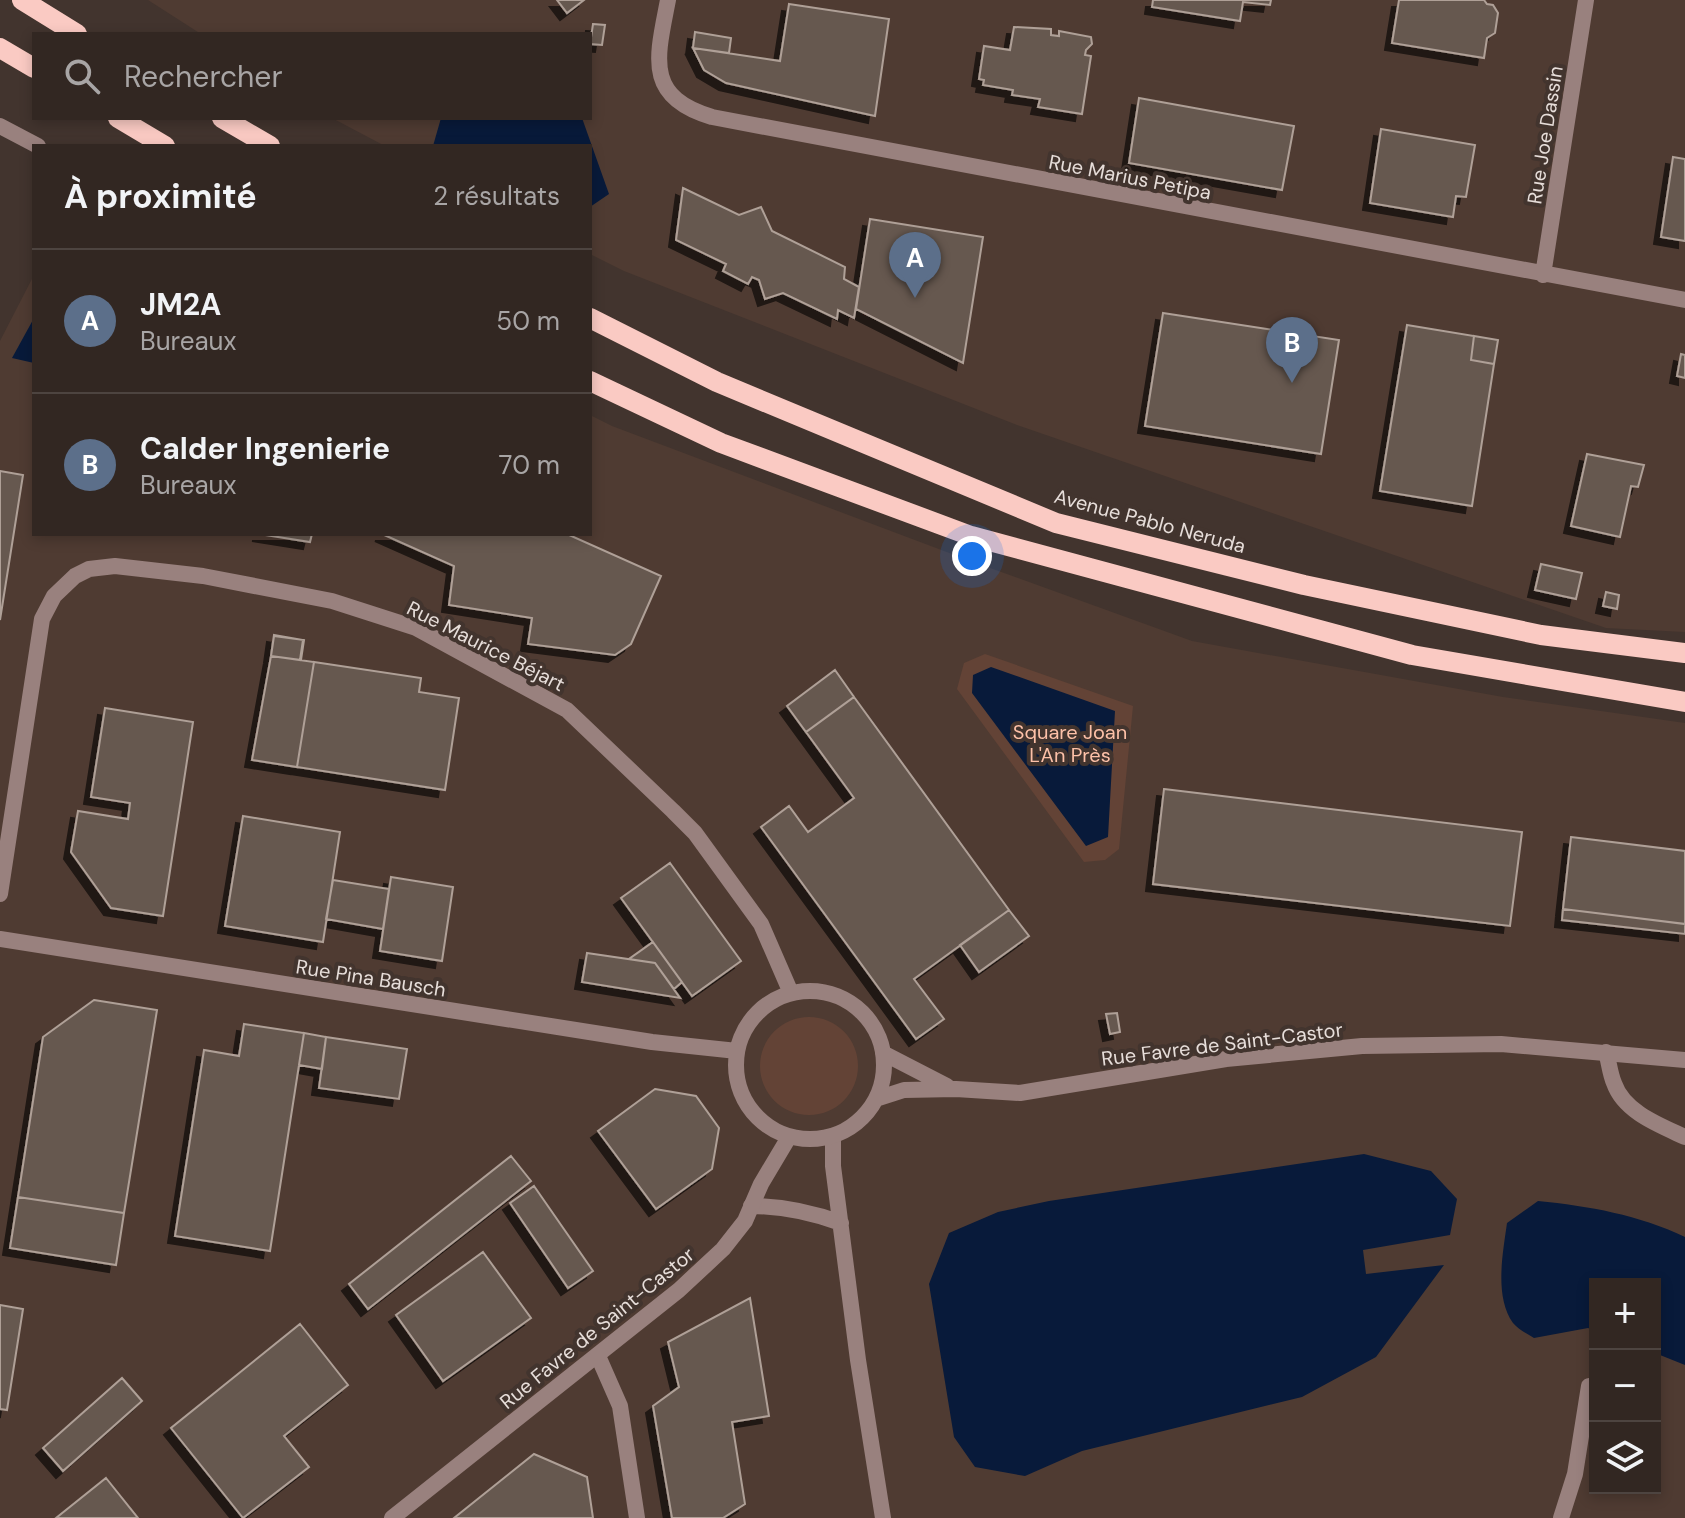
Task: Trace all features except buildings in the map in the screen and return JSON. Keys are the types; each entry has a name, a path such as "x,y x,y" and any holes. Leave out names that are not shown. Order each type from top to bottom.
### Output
{"main road":[{"path":"22,0 74,32"},
{"path":"0,48 32,67"},
{"path":"121,120 162,144"},
{"path":"225,120 267,144"},
{"name":"Avenue Pablo Neruda","path":"592,319 717,382 1056,523 1304,585 1541,635 1685,653"},
{"path":"592,382 721,443 971,536 1412,655 1685,702"}],"street":[{"name":"Rue Marius Petipa","path":"668,0 660,50 663,82 675,102 691,111 784,132 1685,300"},
{"name":"Rue Joe Dassin","path":"1543,275 1586,0"},
{"path":"0,126 34,144"},
{"name":"Rue Maurice Béjart","path":"0,894 42,619 48,606 63,586 89,569 115,566 175,573 332,601 416,628 567,710 695,833 761,924 791,993"},
{"name":"Rue Pina Bausch","path":"0,939 638,1040 737,1051"},
{"path":"812,990 845,999 871,1021 879,1036 883,1053 882,1080 876,1099 865,1115 833,1136 811,1140 789,1137 769,1128 753,1113 742,1094 736,1073 737,1051 744,1031 755,1014 772,1001 791,993 812,990"},
{"name":"Rue Favre de Saint-Castor","path":"876,1099 904,1090 1020,1093 1226,1059 1362,1046 1501,1044 1685,1060"},
{"path":"1606,1052 1614,1086 1625,1102 1651,1122 1685,1137"},
{"name":"Rue Favre de Saint-Castor","path":"883,1053 956,1089"},
{"path":"833,1136 833,1166 858,1360 883,1518"},
{"name":"Rue Favre de Saint-Castor","path":"392,1518 598,1356 679,1290 723,1249 745,1221 761,1184 789,1137"},
{"path":"751,1206 782,1206 841,1223"},
{"path":"598,1356 620,1406 637,1518"},
{"path":"1561,1518 1575,1474 1589,1386"}],"shaded area":[{"path":"148,0 1685,0 1685,632 1606,628 1017,425 624,271 592,255 592,144 381,144 336,120 592,120 592,32 198,32"},
{"path":"32,279 32,536 592,536 592,416 968,560 1192,641 1503,697 1685,723 1685,1518 0,1518 0,341"}],"green space":[{"name":"Square Joan L'An Près","path":"985,654 1133,706 1119,849 1105,860 1084,862 957,689 964,663"},
{"path":"809,1017 828,1021 844,1031 854,1047 858,1066 854,1085 844,1101 828,1111 809,1115 790,1111 774,1101 764,1085 760,1066 764,1047 774,1031 790,1021"}],"water":[{"path":"440,120 583,120 591,144 434,144"},
{"path":"592,146 609,194 592,206"},
{"path":"32,322 32,363 12,358"},
{"name":"Square Joan L'An Près","path":"991,667 1115,711 1108,837 1086,846 972,693 973,675"},
{"path":"1364,1154 1431,1171 1457,1199 1450,1235 1363,1250 1366,1274 1444,1265 1376,1357 1302,1397 1082,1451 1025,1476 975,1467 954,1437 929,1284 949,1233 998,1212 1049,1201"},
{"path":"1538,1201 1613,1213 1685,1237 1685,1365 1661,1355 1661,1278 1589,1278 1589,1328 1534,1338 1520,1329 1513,1323 1503,1300 1502,1261 1507,1223"}],"place":[{"name":"JM2A","path":"915,298"},
{"name":"Calder Ingenierie","path":"1292,383"}]}
